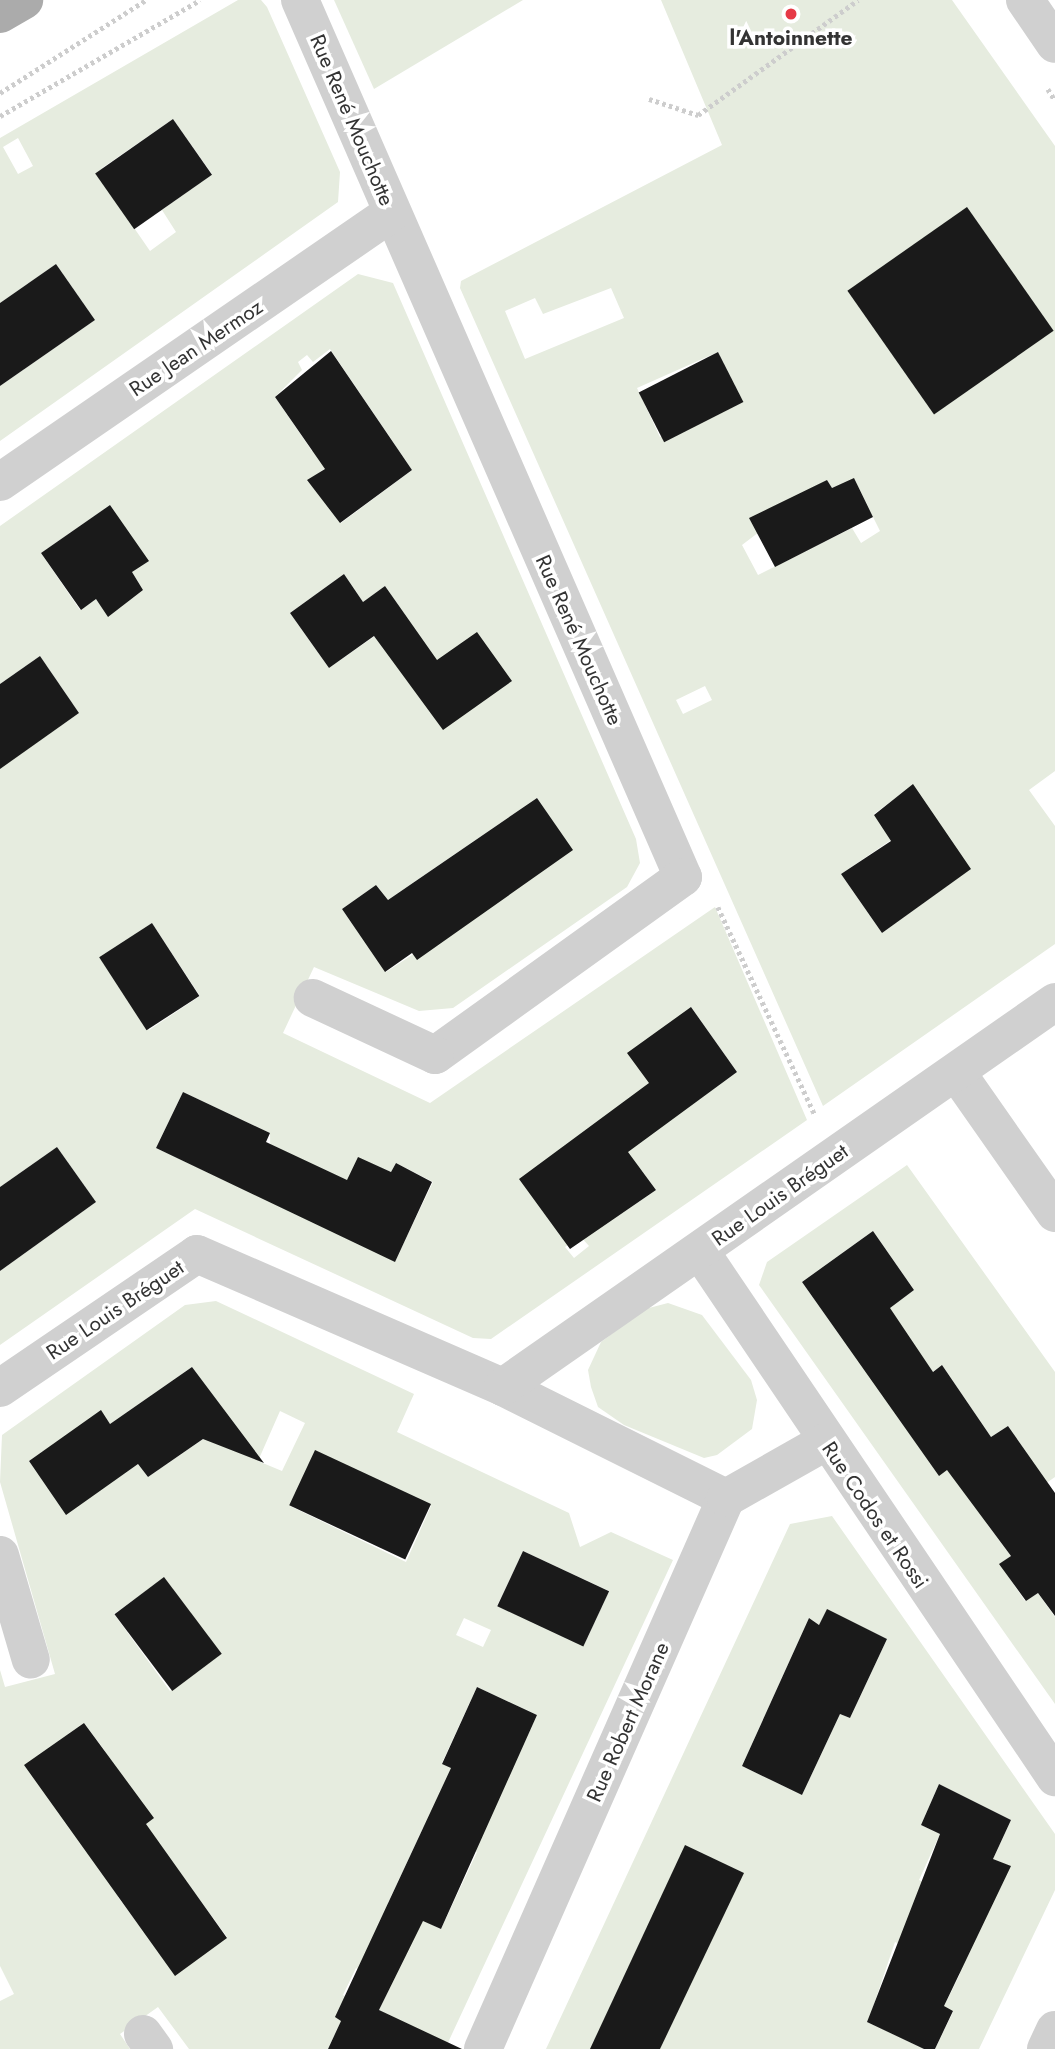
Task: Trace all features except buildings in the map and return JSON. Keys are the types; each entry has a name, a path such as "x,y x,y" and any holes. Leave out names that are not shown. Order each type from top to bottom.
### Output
{"main road":[{"path":"0,14 24,0"}],"street":[{"name":"Rue René Mouchotte","path":"300,0 683,877"},
{"path":"1025,0 1055,44"},
{"name":"Rue Jean Mermoz","path":"0,482 393,213"},
{"path":"313,998 435,1055 683,877"},
{"name":"Rue Louis Bréguet","path":"503,1387 957,1073 1055,1002"},
{"path":"957,1073 1055,1213"},
{"name":"Rue Codos et Rossi","path":"700,1251 825,1442 1055,1777"},
{"name":"Rue Louis Bréguet","path":"0,1388 197,1254 503,1387 726,1498"},
{"path":"726,1498 825,1442"},
{"name":"Rue Robert Morane","path":"483,2049 726,1498"},
{"path":"0,1555 31,1660"},
{"path":"1046,2049 1055,2030"}],"path":[{"path":"0,93 146,0"},
{"path":"0,116 200,0"},
{"path":"649,99 698,115 858,0"},
{"path":"683,877 720,909 835,1157"}],"shaded area":[{"path":"238,0 261,0 267,7 340,172 338,202 0,441 0,386 95,320 56,264 0,303 0,138","holes":["173,119 212,174 162,210 176,232 150,251 108,190 102,168","18,138 33,166 18,174 3,147"]},
{"path":"334,0 523,0 374,89"},
{"path":"661,0 952,0 1055,146 1055,771 1029,790 1055,826 1055,944 823,1106 460,288 461,281 722,145","holes":["611,288 624,318 525,359 505,311 535,298 543,314","718,352 743,402 660,437 637,388","854,479 880,531 861,543 852,528 758,575 742,545 827,480 832,488","705,686 712,700 683,714 676,700","913,785 970,869 882,933 841,874 891,840 874,814"]},
{"path":"358,274 393,283 636,839 640,863 627,887 453,1008 419,1011 314,967 283,1033 430,1103 715,907 807,1120 491,1339 473,1338 195,1209 0,1345 0,1271 96,1202 57,1147 0,1187 0,767 79,713 40,656 0,684 0,526","holes":["330,349 412,470 341,523 308,481 340,457 312,451 275,397 302,370 298,362 307,355 313,362","110,505 148,561 132,572 143,590 109,616 96,599 80,610 41,553","344,574 363,602 385,586 405,615 329,668 290,613","537,798 572,850 386,972 342,909 376,885 388,900","152,923 200,996 149,1030 100,958","691,1007 737,1072 675,1117","183,1092 270,1133 271,1202 156,1148","358,1158 391,1172 396,1163 433,1182 395,1261 325,1228","642,1171 656,1190 618,1216 635,1176","580,1236 589,1246 574,1258 565,1247"]},
{"path":"907,1165 1055,1372 1055,1477 987,1524 1011,1556 1000,1564 1025,1601 1038,1593 1055,1617 1055,1704 759,1285 767,1262","holes":["873,1231 914,1290 843,1340 802,1282","942,1365 991,1437 1008,1426 1026,1452 956,1463 939,1475 889,1405"]},
{"path":"216,1301 414,1394 397,1432 569,1513 580,1547 611,1532 673,1560 445,2049 379,2010 391,1985 356,1968 343,1995 351,2000 328,2049 189,2049 158,2007 120,2034 130,2049 0,2049 0,2001 14,1994 0,1966 0,1670 5,1687 55,1674 0,1482 2,1435 185,1305","holes":["192,1367 231,1420 148,1477 138,1464 66,1514 29,1461 101,1411 110,1424","280,1411 305,1423 282,1471 258,1461","315,1451 431,1506 406,1562 290,1506","523,1551 609,1591 584,1645 497,1606","164,1578 221,1654 170,1691 114,1614","464,1618 491,1630 483,1647 456,1635","477,1687 537,1715 502,1791 442,1763","84,1723 105,1751 25,1765","423,1828 477,1852 441,1929 388,1903","170,1859 227,1937 176,1975 118,1897"]},
{"path":"668,1303 702,1315 751,1380 757,1400 752,1429 717,1455 704,1458 624,1425 598,1407 591,1387 588,1370 601,1342 645,1309"},
{"path":"832,1516 1055,1834 1055,1890 979,2049 935,2049 953,2012 944,2006 960,1974 895,1942 868,2022 924,2049 546,2049 790,1524","holes":["827,1610 887,1639 850,1718 840,1714 802,1795 742,1766 809,1618 819,1625","939,1784 1011,1820 993,1859 1010,1866 988,1912 919,1880 940,1834 921,1825"]}],"place":[{"name":"l'Antoinnette","path":"791,14"}]}
